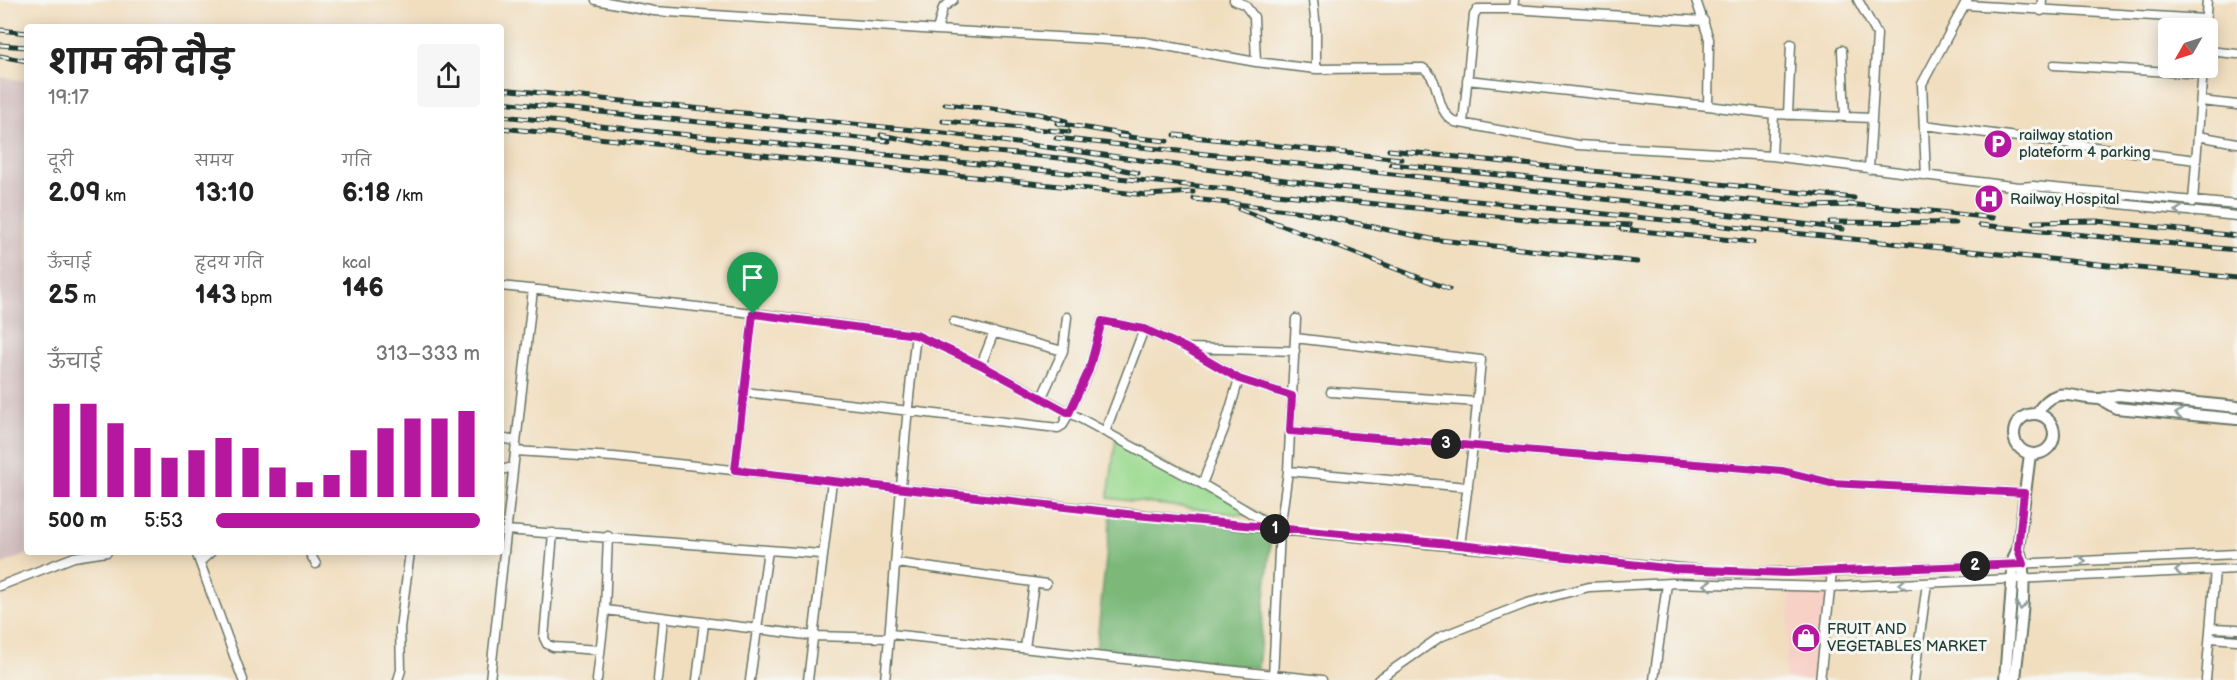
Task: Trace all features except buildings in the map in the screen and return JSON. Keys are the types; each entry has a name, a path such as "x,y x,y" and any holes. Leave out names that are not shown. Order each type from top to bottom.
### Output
{"street":[{"path":"596,0 654,11 1144,42 1256,62 1316,69 1423,68 1432,76 1446,117 1462,123 1578,145 1772,156 2019,188 2032,186 2237,205"},
{"path":"652,0 654,11"},
{"path":"937,30 941,4 953,0"},
{"path":"1234,0 1251,11"},
{"path":"1254,0 1251,11 1255,26 1256,62"},
{"path":"1313,0 1316,69"},
{"path":"1696,0 1709,39 1708,106"},
{"path":"1858,0 1877,34 1869,169"},
{"path":"2041,11 2042,0"},
{"path":"2205,18 2206,0"},
{"path":"1926,176 1922,84 1966,2 2041,11 2158,20"},
{"path":"1462,123 1474,15 1478,9 1514,4 1704,21"},
{"path":"1788,115 1791,44"},
{"path":"1842,50 1845,117"},
{"path":"2218,52 2237,54"},
{"path":"2054,65 2158,69"},
{"path":"2193,202 2203,78"},
{"path":"1467,80 1774,114 1872,118"},
{"path":"2201,101 2237,105"},
{"path":"1772,156 1774,114"},
{"path":"1924,125 2196,160"},
{"path":"2198,136 2237,142"},
{"path":"2019,188 2031,195 2237,216"},
{"path":"735,470 753,314 761,272"},
{"path":"504,286 916,335 981,365 1202,484 1259,518 1269,527"},
{"path":"504,549 533,289"},
{"path":"1042,397 1063,351 1067,317"},
{"path":"1273,677 1280,530 1288,471 1296,319"},
{"path":"744,392 1048,429 1063,425 1089,370 1102,321 1144,329 1186,348 1239,379 1292,396"},
{"path":"954,322 1063,351"},
{"path":"1105,432 1144,329"},
{"path":"981,365 994,332"},
{"path":"885,680 897,563 899,488 916,335"},
{"path":"1295,338 1481,360 1460,545"},
{"path":"1186,348 1295,351"},
{"path":"1202,484 1224,429 1239,379"},
{"path":"1331,392 1477,402"},
{"path":"2036,414 2050,397 2060,394 2100,399 2118,395 2237,407"},
{"path":"2100,399 2116,408 2237,419"},
{"path":"2029,414 2036,414 2048,419 2055,431 2055,437 2049,449 2043,453 2030,454 2018,447 2014,434 2018,422 2029,414"},
{"path":"1290,431 1782,471 1831,483 2024,493"},
{"path":"504,439 516,441"},
{"path":"515,451 615,457 1280,530 1460,545 1674,569 1724,572 1832,572 2237,554"},
{"path":"2015,680 2018,549 2030,454"},
{"path":"504,469 513,467"},
{"path":"1288,471 1468,487"},
{"path":"808,680 831,481"},
{"path":"506,530 821,554"},
{"path":"552,533 544,638 547,644 553,647 600,650"},
{"path":"597,680 605,610 608,536"},
{"path":"750,680 768,550"},
{"path":"0,586 74,557 87,555"},
{"path":"198,555 243,680"},
{"path":"201,561 208,555"},
{"path":"311,555 316,564"},
{"path":"398,680 401,670 401,618 410,555"},
{"path":"490,680 503,555"},
{"path":"897,563 1046,584"},
{"path":"1378,680 1440,637 1527,603 1590,587 1670,584 1832,587 2237,568"},
{"path":"1654,680 1674,569"},
{"path":"2206,680 2215,570"},
{"path":"1820,680 1832,572"},
{"path":"2005,680 2018,578"},
{"path":"1025,648 1034,582"},
{"path":"1914,680 1927,583"},
{"path":"605,610 814,636 890,636 1025,648 1273,677 1322,680"},
{"path":"658,680 664,618"},
{"path":"697,680 704,623"},
{"path":"2211,628 2237,629"},
{"path":"2211,638 2237,640"}],"shaded area":[{"path":"0,77 24,81 25,555 0,565"},
{"name":"FRUIT AND VEGETABLES MARKET","path":"1791,587 1831,596 1817,680 1785,680"}],"green space":[{"path":"1116,437 1267,518 1108,498"},
{"path":"1111,513 1272,527 1258,668 1096,650"}],"railway":[{"path":"0,30 24,33"},
{"path":"0,45 24,47"},
{"path":"0,56 24,60"},
{"path":"504,89 944,133 1329,186 2237,278"},
{"path":"504,102 889,141"},
{"path":"945,104 1039,114 1066,121"},
{"path":"504,116 1555,222 1630,225"},
{"path":"943,121 1069,132"},
{"path":"1057,123 1128,135"},
{"path":"504,128 1147,195 1193,192"},
{"path":"881,135 952,148 1080,160 1138,173"},
{"path":"1175,135 1401,159"},
{"path":"1119,136 1167,141"},
{"path":"1056,138 1458,181 1843,229"},
{"path":"1389,150 1854,198"},
{"path":"1391,164 1806,206 1857,205"},
{"path":"1194,199 1303,212 1431,239 1637,262"},
{"path":"1848,204 1929,212"},
{"path":"1239,209 1449,289"},
{"path":"1922,210 1993,218"},
{"path":"2034,222 2096,221 2237,236"},
{"path":"1830,222 1956,223"},
{"path":"1980,225 2237,250"},
{"path":"1621,229 1753,242"}],"place":[{"name":"railway station plateform 4 parking","path":"1998,144"},
{"name":"Railway Hospital","path":"1989,199"},
{"name":"FRUIT AND VEGETABLES MARKET","path":"1806,638"}],"route":[{"path":"753,314 916,335 981,365 1069,413 1089,370 1102,321 1144,329 1186,348 1239,379 1292,396 1290,431 1782,471 1831,483 1888,484 2024,493 2018,549 2023,564 1787,573 1674,569 1460,545 1136,515 735,470 753,314"}]}
